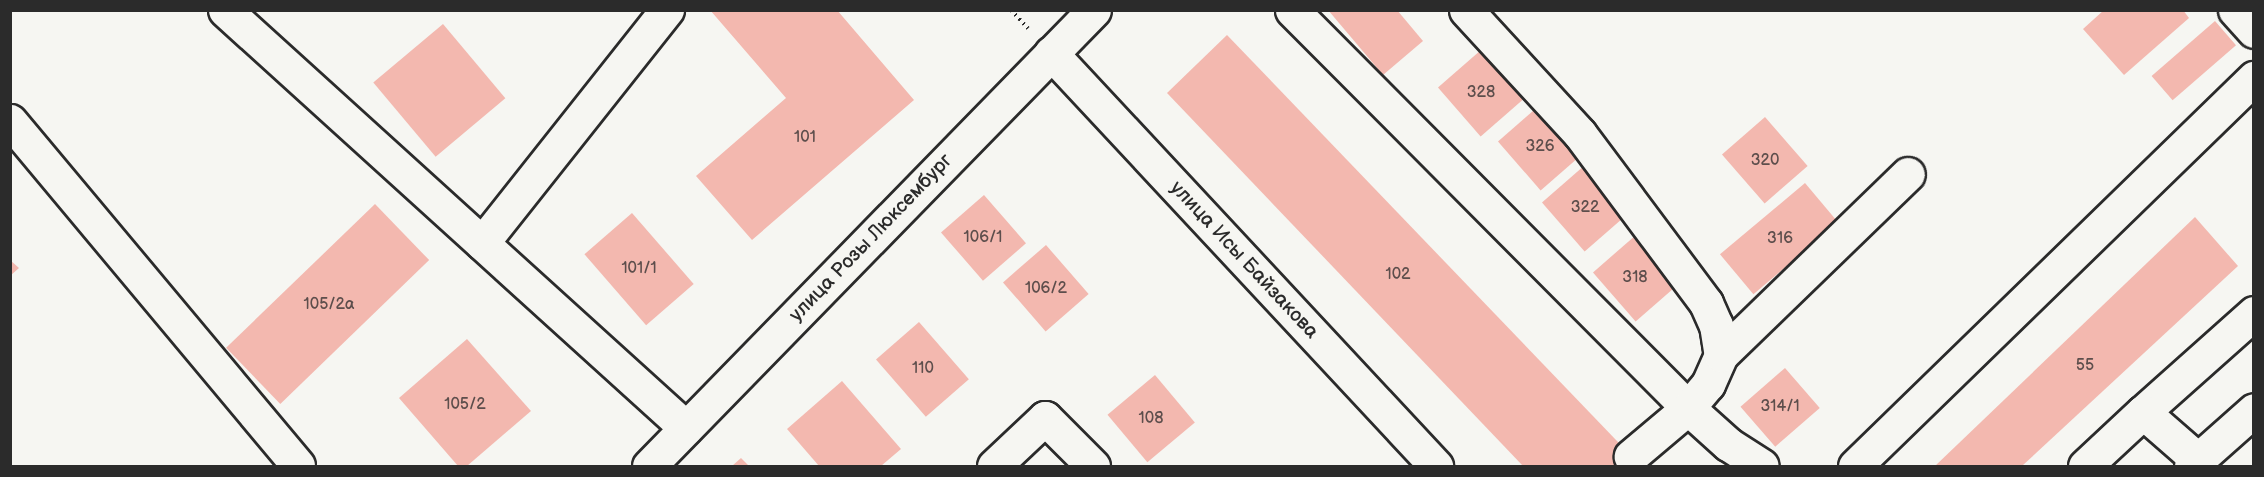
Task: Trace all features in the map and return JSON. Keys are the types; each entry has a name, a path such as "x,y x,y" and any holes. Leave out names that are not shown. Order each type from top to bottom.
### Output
{"street":[{"path":"225,10 686,428"},
{"path":"482,243 667,10"},
{"name":"улица Розы Люксембург","path":"650,466 1094,10"},
{"path":"1292,10 1688,408 1728,444 1762,466"},
{"path":"1466,10 1580,134 1699,294 1716,325 1721,355"},
{"path":"2235,10 2253,31"},
{"name":"улица Исы Байзакова","path":"1051,53 1436,466"},
{"path":"1855,466 2253,78"},
{"path":"10,121 298,466"},
{"path":"1631,456 1688,408 1708,384 1721,355 1908,174"},
{"path":"2085,466 2253,313"},
{"path":"2143,412 2195,463 2253,410"},
{"path":"994,466 1045,418 1093,466"}],"building":[{"path":"710,10 837,10 914,100 752,240 696,176 786,98"},
{"path":"1328,10 1397,10 1423,41 1383,75"},
{"path":"2104,10 2183,10 2189,18 2124,75 2083,29"},
{"path":"2215,21 2236,45 2173,100 2152,76"},
{"path":"443,24 505,98 436,157 373,82"},
{"path":"1227,35 1641,466 1523,466 1167,93"},
{"path":"1481,50 1524,99 1481,136 1438,87"},
{"path":"1541,104 1584,153 1541,190 1498,141"},
{"path":"1765,117 1808,166 1765,203 1722,154"},
{"path":"1585,165 1628,214 1585,251 1542,202"},
{"path":"1805,183 1838,223 1753,294 1720,254"},
{"path":"984,195 1026,243 983,281 941,232"},
{"path":"375,204 429,260 280,404 226,348"},
{"path":"632,213 694,284 646,325 584,254"},
{"path":"2195,217 2238,266 2022,466 1935,466"},
{"path":"1636,235 1679,284 1636,321 1593,272"},
{"path":"1046,245 1089,294 1046,331 1003,282"},
{"path":"10,260 19,268 10,276"},
{"path":"919,322 969,379 926,417 876,359"},
{"path":"467,339 531,411 467,466 458,466 399,398"},
{"path":"1785,368 1820,408 1775,447 1740,407"},
{"path":"1155,375 1195,422 1147,462 1108,415"},
{"path":"842,381 901,449 881,466 819,466 787,429"},
{"path":"741,458 749,466 732,466"}]}
